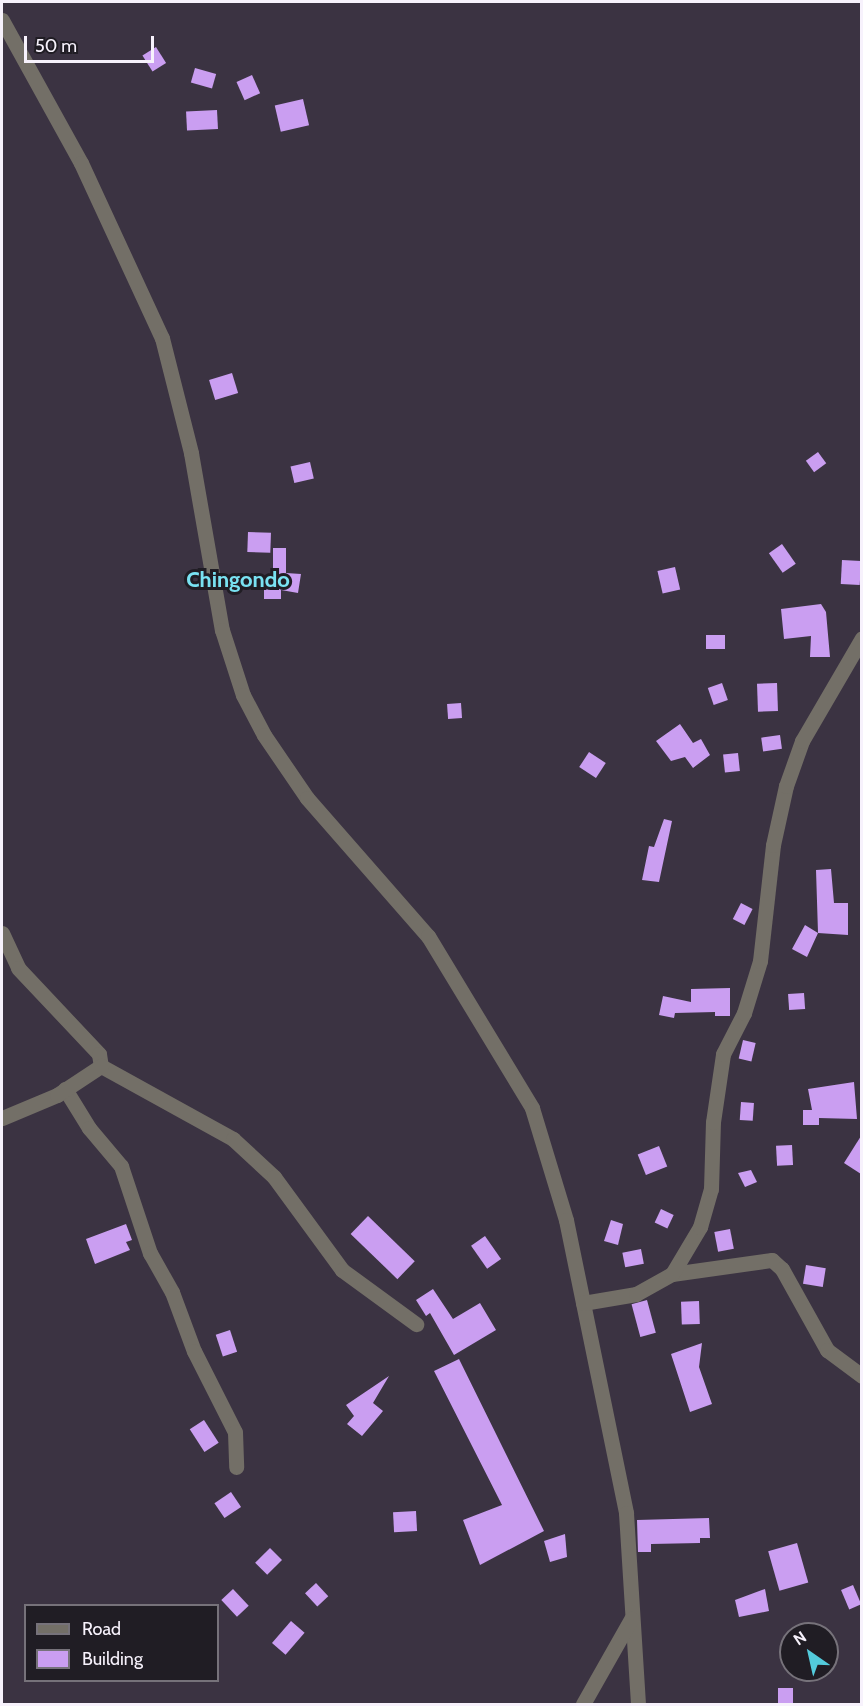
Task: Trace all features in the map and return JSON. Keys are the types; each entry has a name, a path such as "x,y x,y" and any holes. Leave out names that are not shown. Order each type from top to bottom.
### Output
{"street":[{"path":"2,20 81,163 162,338 192,453 222,630 243,695 264,735 307,798 428,936 532,1108 566,1220 626,1513 638,1704"},
{"path":"672,1274 700,1227 711,1189 713,1122 723,1054 744,1013 760,961 773,845 786,786 802,741 861,638"},
{"path":"2,933 18,968 99,1054 101,1065"},
{"path":"2,1118 65,1089 101,1065"},
{"path":"101,1065 233,1139 274,1177 342,1270 416,1324"},
{"path":"65,1089 89,1128 121,1166 150,1253 172,1292 194,1351 235,1432 236,1467"},
{"path":"583,1303 636,1294 672,1274 772,1260 783,1269 827,1350 861,1376"},
{"path":"583,1704 634,1613"}],"building":[{"path":"156,47 166,63 152,72 142,55"},
{"path":"195,68 216,74 212,88 191,82"},
{"path":"252,75 260,93 245,100 236,82"},
{"path":"303,99 309,125 281,132 275,106"},
{"path":"217,110 218,129 187,131 186,112"},
{"path":"232,373 238,393 215,400 209,380"},
{"path":"818,452 826,463 814,472 806,461"},
{"path":"310,462 314,479 294,483 291,466"},
{"path":"248,532 271,533 270,553 247,552"},
{"path":"782,544 796,564 783,573 769,553"},
{"path":"273,548 286,548 286,573 301,574 298,593 281,590 281,599 264,599 264,578 273,578"},
{"path":"842,560 861,561 860,585 841,584"},
{"path":"675,567 680,589 663,593 657,571"},
{"path":"821,604 826,612 830,657 810,657 811,636 784,639 781,609"},
{"path":"706,635 725,635 725,649 706,649"},
{"path":"722,683 728,700 714,705 708,688"},
{"path":"777,683 778,711 758,712 757,684"},
{"path":"461,703 462,718 448,719 447,704"},
{"path":"680,724 693,743 701,739 710,755 693,768 685,757 671,761 656,741"},
{"path":"780,735 782,749 763,752 761,738"},
{"path":"589,752 606,763 596,778 579,767"},
{"path":"738,753 740,771 725,772 723,755"},
{"path":"664,819 672,821 659,882 642,880 649,846 654,847"},
{"path":"831,869 834,903 848,903 848,935 818,933 816,870"},
{"path":"741,903 753,909 744,925 733,919"},
{"path":"805,925 818,933 807,957 792,949"},
{"path":"730,988 730,1016 715,1016 715,1012 675,1013 674,1018 659,1015 663,996 691,1002 691,989"},
{"path":"804,993 805,1009 789,1010 788,994"},
{"path":"743,1040 756,1043 751,1061 739,1059"},
{"path":"854,1082 857,1119 819,1118 819,1125 803,1125 803,1110 812,1110 808,1089"},
{"path":"741,1102 754,1103 753,1121 740,1120"},
{"path":"861,1136 861,1174 844,1163"},
{"path":"792,1145 793,1165 777,1166 776,1146"},
{"path":"659,1146 667,1166 646,1175 638,1155"},
{"path":"751,1170 757,1182 745,1187 738,1173"},
{"path":"661,1209 674,1215 667,1229 655,1223"},
{"path":"368,1216 415,1261 397,1279 351,1234"},
{"path":"611,1220 623,1224 618,1245 604,1241"},
{"path":"126,1224 132,1240 126,1242 130,1250 95,1264 86,1239"},
{"path":"730,1229 734,1249 718,1252 714,1232"},
{"path":"485,1236 501,1259 487,1269 471,1246"},
{"path":"641,1249 644,1264 625,1267 622,1253"},
{"path":"806,1265 826,1268 823,1287 803,1284"},
{"path":"433,1289 453,1319 480,1303 496,1330 454,1355 430,1313 426,1316 416,1300"},
{"path":"647,1300 656,1333 640,1337 632,1304"},
{"path":"699,1301 700,1324 682,1325 681,1302"},
{"path":"230,1330 237,1352 223,1357 216,1335"},
{"path":"702,1343 699,1367 712,1404 690,1412 671,1354"},
{"path":"459,1359 544,1531 480,1565 463,1520 502,1505 434,1371"},
{"path":"389,1376 373,1403 383,1411 362,1436 347,1424 354,1416 346,1405"},
{"path":"204,1420 219,1443 204,1452 190,1429"},
{"path":"231,1492 241,1507 224,1518 214,1503"},
{"path":"416,1511 417,1531 394,1532 393,1512"},
{"path":"709,1518 710,1538 700,1538 700,1543 651,1544 651,1552 638,1552 637,1520"},
{"path":"565,1534 567,1557 550,1562 544,1541"},
{"path":"797,1543 808,1582 779,1591 768,1551"},
{"path":"270,1548 282,1560 267,1575 255,1563"},
{"path":"316,1583 328,1596 317,1606 305,1593"},
{"path":"853,1585 861,1604 849,1609 841,1590"},
{"path":"233,1589 249,1606 237,1617 221,1600"},
{"path":"765,1589 769,1611 739,1617 735,1600"},
{"path":"291,1621 305,1633 286,1655 272,1643"},
{"path":"778,1688 793,1688 793,1704 778,1704"}],"district":[{"name":"Chingondo","path":"238,580"}]}
